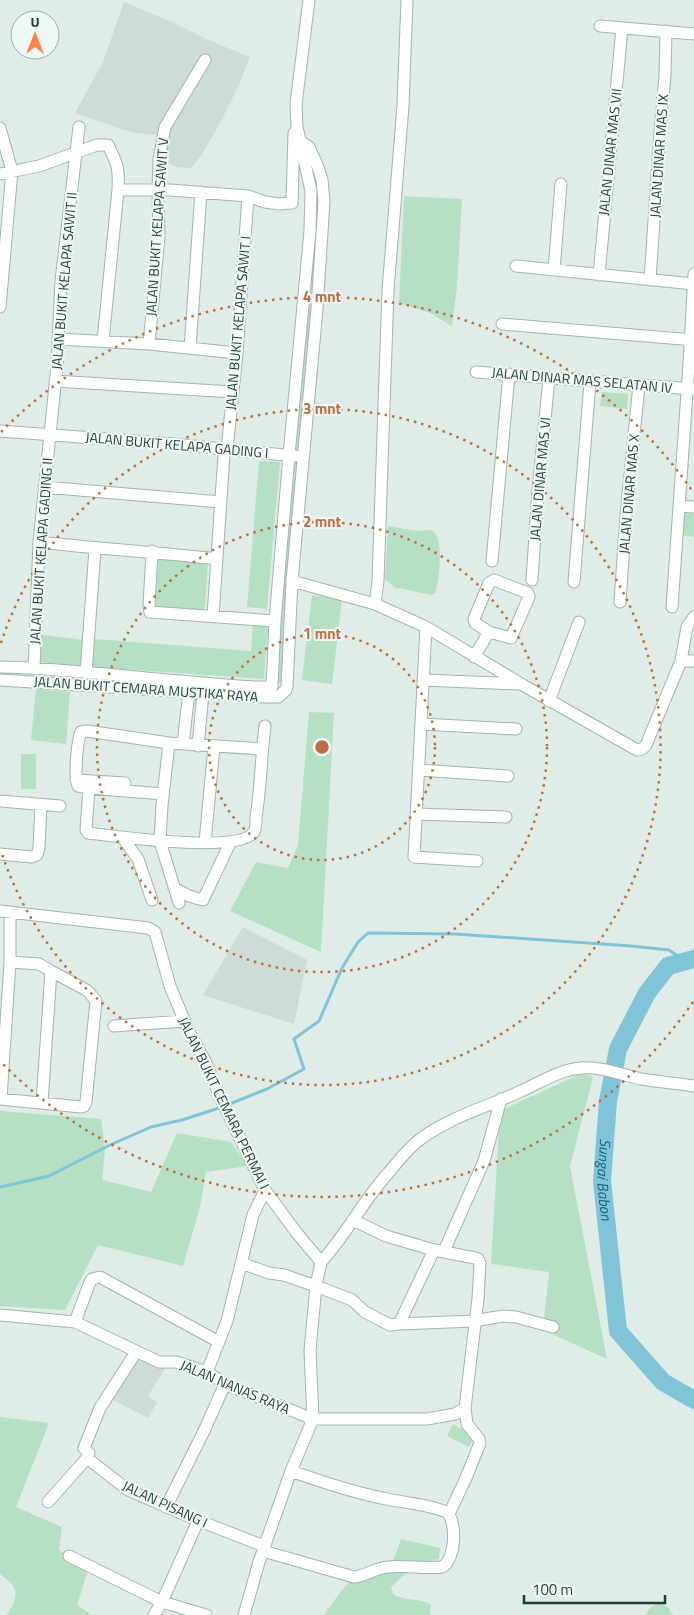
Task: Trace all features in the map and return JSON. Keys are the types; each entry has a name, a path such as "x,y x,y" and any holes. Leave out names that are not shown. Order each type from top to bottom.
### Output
{"street":[{"path":"300,140 309,147 312,153 322,180 324,193 317,309 292,582 286,690 275,692 275,621 288,455 308,264 311,204 311,191 297,127 296,104 309,0"},
{"path":"375,604 378,581 388,290 403,106 407,0"},
{"path":"600,26 694,34"},
{"name":"JALAN DINAR MAS VII","path":"599,275 622,28"},
{"name":"JALAN DINAR MAS IX","path":"650,280 665,75 666,31"},
{"name":"JALAN BUKIT KELAPA SAWIT V","path":"149,344 159,236 159,159 165,127 205,60"},
{"name":"JALAN BUKIT KELAPA SAWIT II","path":"50,434 61,281 79,127"},
{"path":"292,203 293,143 297,127"},
{"path":"0,128 6,173 0,308"},
{"path":"6,173 39,166 97,145 108,145 118,164 119,171 104,341"},
{"path":"0,224 6,173"},
{"path":"554,270 561,184"},
{"path":"118,190 201,192 248,196 265,202 311,204"},
{"path":"190,348 201,192"},
{"name":"JALAN BUKIT KELAPA SAWIT I","path":"212,616 224,454 227,449 237,353 248,196"},
{"path":"516,266 650,280 694,280 690,389 672,607"},
{"path":"502,324 692,340"},
{"path":"58,339 149,344 237,353"},
{"name":"JALAN DINAR MAS SELATAN IV","path":"476,372 690,389"},
{"path":"492,561 509,374"},
{"name":"JALAN DINAR MAS VI","path":"532,580 549,378"},
{"path":"55,381 233,392"},
{"path":"574,582 590,382"},
{"name":"JALAN DINAR MAS X","path":"620,602 626,515 639,386"},
{"name":"JALAN BUKIT KELAPA GADING I","path":"0,431 304,457"},
{"name":"JALAN BUKIT KELAPA GADING II","path":"34,668 40,542 50,434"},
{"path":"44,487 221,502"},
{"path":"680,506 694,508"},
{"path":"40,542 95,549 152,551 217,559"},
{"path":"86,673 95,549"},
{"path":"152,551 150,612 275,621"},
{"path":"494,580 528,593 529,597 511,638 489,632 475,623 474,619 489,582 494,580"},
{"path":"292,582 375,604 426,627 549,701 627,745 640,750 646,745 681,661 687,628 694,618"},
{"path":"549,701 579,622"},
{"path":"426,627 414,857 477,861"},
{"path":"474,657 489,632"},
{"path":"681,661 694,661"},
{"name":"JALAN BUKIT CEMARA MUSTIKA RAYA","path":"0,667 86,673 189,692 265,697 275,692"},
{"name":"JALAN BUKIT CEMARA MUSTIKA RAYA","path":"0,680 259,688 275,692"},
{"path":"423,680 521,684"},
{"path":"183,744 189,692"},
{"path":"198,746 203,693"},
{"path":"421,724 516,729"},
{"path":"89,788 86,832 160,842 230,843 249,836 254,830 258,807 265,726"},
{"path":"164,790 78,786 76,780 81,732 96,732 198,746 262,749"},
{"path":"169,743 160,842 179,903"},
{"path":"205,842 214,747"},
{"path":"419,770 508,776"},
{"path":"76,780 164,790"},
{"path":"0,801 60,806"},
{"path":"0,854 32,857 37,855 41,805"},
{"path":"416,814 506,817"},
{"path":"122,837 138,859 152,900"},
{"path":"174,888 189,896 203,900 230,843"},
{"path":"5,912 10,962 0,1099 84,1106 86,1102 96,1001 88,991 39,964 10,962"},
{"name":"JALAN BUKIT CEMARA PERMAI I","path":"5,912 152,929 155,932 170,986 184,1021 205,1061 224,1106 265,1190 321,1262"},
{"path":"42,1103 51,971"},
{"path":"114,1026 184,1021"},
{"path":"244,1615 290,1471 313,1420 310,1350 316,1286 321,1262 335,1247 388,1172 420,1139 466,1113 520,1092 564,1071 583,1068 595,1069 642,1079 694,1086"},
{"path":"399,1324 439,1251 484,1161 501,1099"},
{"path":"207,1372 228,1321 253,1215 265,1190"},
{"path":"290,1471 388,1500 401,1500 439,1509 449,1514 480,1443 467,1424 465,1408 480,1263 478,1259 439,1251 386,1236 353,1220"},
{"path":"242,1263 269,1273 284,1275 352,1300 365,1312 390,1325 474,1321 503,1316 516,1317 552,1327"},
{"path":"0,1315 75,1322 92,1278 100,1277 219,1342"},
{"name":"JALAN NANAS RAYA","path":"75,1322 159,1362 176,1362 207,1372 225,1384 313,1420"},
{"path":"48,1502 87,1458 89,1453 84,1448 100,1408 136,1352"},
{"path":"166,1506 204,1431 225,1384"},
{"path":"313,1420 427,1419 455,1414 465,1408"},
{"name":"JALAN PISANG I","path":"87,1458 128,1490 264,1548 354,1577 361,1577 373,1570 389,1566 442,1567 447,1564 453,1550 452,1524 449,1514"},
{"path":"154,1615 162,1602 198,1521"},
{"path":"69,1556 162,1602 206,1615"}],"shaded area":[{"path":"124,2 250,57 239,85 220,123 201,156 191,168 176,167 158,159 160,136 130,132 75,113 103,62"},
{"path":"243,927 307,960 294,1024 203,995"},
{"path":"136,1353 166,1367 148,1396 157,1402 148,1418 109,1398"}],"green space":[{"path":"404,196 462,199 457,287 452,326 430,313 399,303"},
{"path":"316,208 321,208 281,683 276,682"},
{"path":"602,392 628,394 627,409 600,406"},
{"path":"259,461 280,462 267,609 247,607"},
{"path":"683,513 694,514 694,537 681,535"},
{"path":"388,526 434,532 440,552 435,593 431,595 395,588 385,579"},
{"path":"158,558 208,561 205,610 155,608"},
{"path":"312,595 342,599 332,684 302,680"},
{"path":"253,624 268,625 264,679 92,667 94,639 251,651"},
{"path":"42,635 85,640 82,666 39,662"},
{"path":"36,689 70,692 66,744 31,740"},
{"path":"309,712 334,713 321,952 230,911 256,862 288,868 298,845"},
{"path":"21,754 36,754 36,789 21,789"},
{"path":"580,1074 593,1077 570,1166 607,1359 543,1330 549,1272 491,1264 500,1111"},
{"path":"0,1111 101,1119 105,1150 102,1180 151,1192 177,1133 231,1142 248,1166 206,1172 200,1207 183,1266 98,1245 65,1310 0,1306"},
{"path":"0,1417 49,1423 16,1507 62,1527 59,1550 87,1573 77,1605 92,1615 7,1615 14,1602 15,1592 7,1579 0,1574"},
{"path":"453,1424 475,1436 469,1447 447,1436"},
{"path":"401,1539 440,1548 439,1559 413,1569 391,1587 393,1594 431,1605 430,1615 324,1615 349,1582 371,1579 385,1572 393,1560"},
{"path":"661,1602 673,1615 645,1615 651,1607"}],"waterway":[{"path":"227,1105 267,1089 304,1069 294,1039 319,1021 342,968 358,942 368,933 455,934 631,946 669,950 685,961"},
{"name":"Sungai Babon","path":"694,959 668,966 647,993 618,1049 608,1101 602,1181 618,1331 663,1382 694,1400"},
{"path":"0,1187 49,1176 110,1145 151,1127 182,1120 222,1107"}]}
